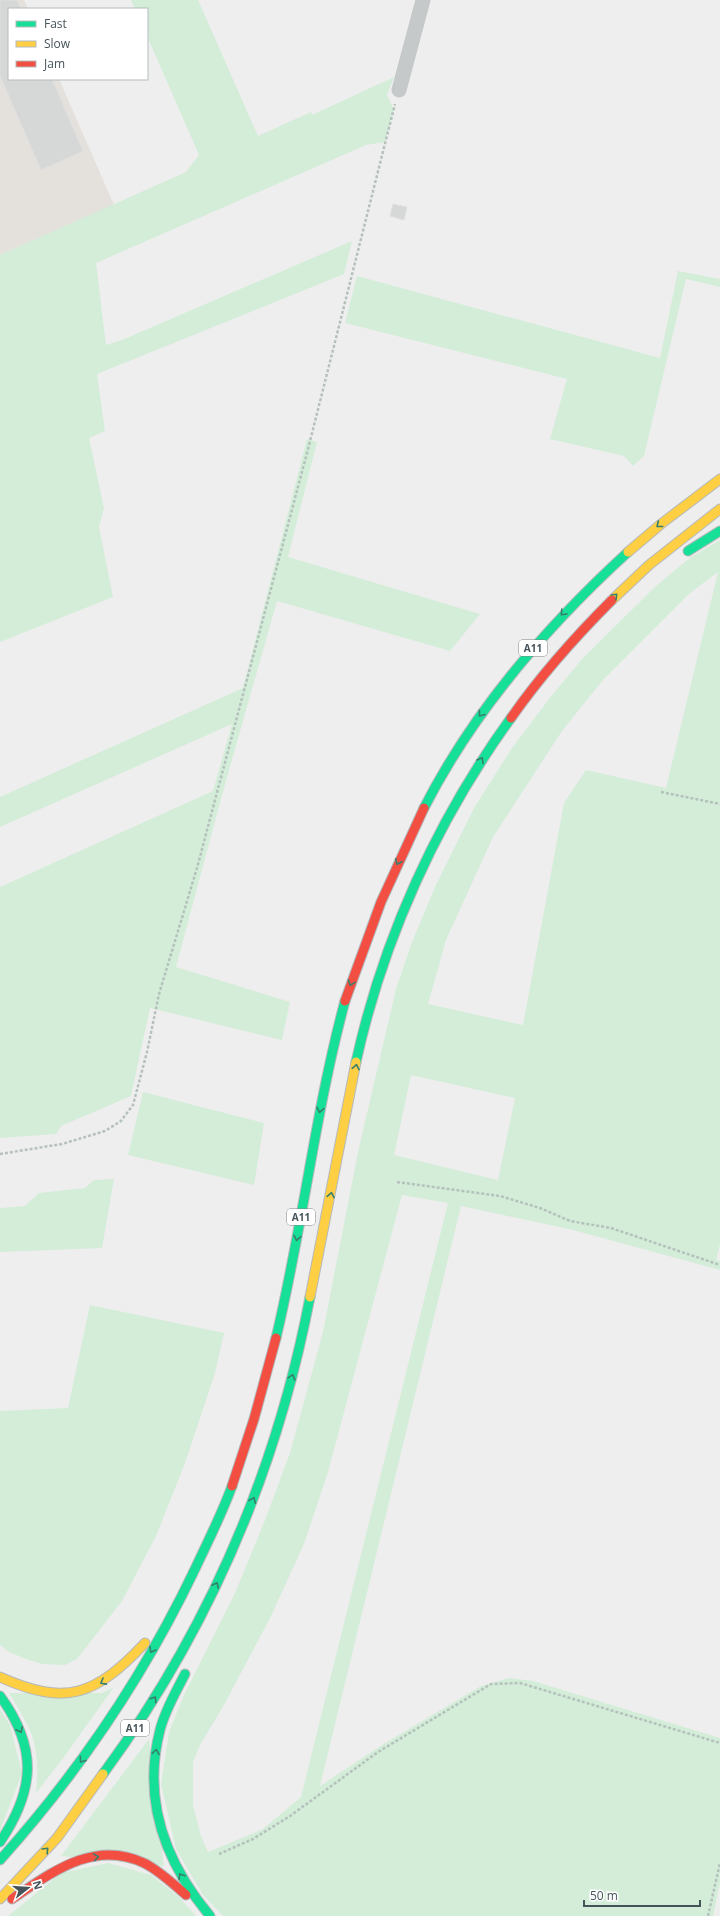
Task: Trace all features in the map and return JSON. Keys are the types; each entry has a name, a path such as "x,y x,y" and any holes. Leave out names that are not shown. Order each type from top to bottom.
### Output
{"highway":[{"name":"A11","path":"0,1860 64,1784 111,1720 179,1605 225,1503 255,1416 276,1340 296,1243 330,1060 343,1006 384,892 415,827 472,726 526,656 563,614 609,568 651,531 720,479"},
{"path":"689,501 699,482"},
{"name":"A11","path":"0,1899 52,1845 126,1742 161,1689 182,1651 238,1536 273,1445 297,1361 359,1053 394,934 446,820 486,752 536,684 587,624 638,575 720,509"},
{"path":"679,557 710,535 720,531"},
{"path":"587,624 614,612"},
{"path":"229,1578 238,1536"},
{"path":"0,1678 29,1691 49,1694 69,1693 100,1684 127,1664 179,1605"},
{"path":"190,1664 172,1699 160,1730 153,1771 154,1798 159,1825 166,1848 180,1875 203,1909"},
{"path":"0,1696 16,1720 24,1737 28,1780 22,1803 0,1842"},
{"path":"0,1907 55,1870 79,1860 100,1856 121,1857 140,1861 156,1872 210,1916"}],"street":[{"path":"399,90 423,0"}],"path":[{"path":"0,1154 62,1144 104,1131 121,1120 133,1105 147,1052 159,994 197,868 305,461 399,90"},
{"path":"661,792 720,804"},
{"path":"397,1182 500,1196 540,1208 570,1221 611,1228 720,1265"},
{"path":"219,1854 253,1839 378,1752 491,1684 520,1683 720,1743"},
{"path":"708,1916 720,1863"}],"shaded area":[{"path":"0,0 24,0 28,8 8,8 8,80 59,80 114,205 0,255"}],"green space":[{"path":"131,0 198,0 258,136 311,112 312,115 394,77 387,95 394,110 385,142 366,145 96,263 106,345 122,340 352,241 344,274 97,374 105,431 89,438 104,508 99,527 113,597 0,642 0,255 186,172 199,155 148,38 148,8 135,8"},
{"path":"678,271 720,279 720,287 686,279 644,456 633,466 624,456 550,439 567,379 345,323 357,276 660,358"},
{"path":"307,439 317,442 288,557 480,614 450,651 277,601 222,795 176,967 290,1002 282,1040 150,1008 131,1096 61,1126 56,1134 0,1138 0,887 213,791 232,724 0,827 0,797 243,688"},
{"path":"720,540 720,1244 716,1260 720,1261 720,1270 573,1230 461,1206 320,1786 382,1745 481,1686 509,1678 533,1681 720,1738 720,1883 713,1916 223,1916 203,1895 176,1849 161,1784 169,1732 184,1695 235,1593 265,1520 290,1453 323,1332 358,1152 396,989 412,942 435,887 474,808 512,748 549,699 582,659 656,586 691,557","holes":["718,572 666,788 586,770 564,803 523,1025 428,1004 446,940 493,837 562,731 603,680 690,593","411,1075 515,1098 498,1180 394,1155","402,1195 448,1203 301,1797 263,1829 208,1852 201,1836 193,1805 193,1762 200,1745 224,1705 270,1618 304,1544 328,1472"]},
{"path":"143,1092 264,1123 254,1185 128,1155"},
{"path":"114,1179 102,1248 0,1252 0,1208 25,1206 39,1193 85,1188 94,1180"},
{"path":"90,1305 224,1333 215,1373 185,1463 156,1536 122,1601 77,1659 65,1665 42,1664 9,1652 0,1645 0,1411 68,1408"},
{"path":"114,1687 64,1757 36,1793 36,1751 30,1730 9,1693 102,1693"},
{"path":"0,1709 10,1725 22,1773 0,1831"},
{"path":"149,1739 164,1866 61,1856"},
{"path":"108,1863 151,1875 179,1897 196,1916 8,1916 61,1873"}],"building":[{"path":"0,0 17,0 21,8 8,8 8,80 52,80 83,151 41,170 0,76"},
{"path":"393,204 407,207 404,220 390,216"}],"traffic: fast":[{"path":"688,551 720,531"},
{"path":"424,808 466,737 489,703 514,671 569,609 628,552"},
{"path":"356,1062 367,1016 381,971 397,926 416,882 459,797 511,718"},
{"path":"276,1338 294,1254 325,1085 345,1001"},
{"path":"103,1774 141,1720 175,1663 206,1606 234,1547 258,1486 278,1424 296,1361 310,1297"},
{"path":"0,1860 57,1792 108,1722 132,1685 175,1609 215,1528 232,1486"},
{"path":"185,1674 168,1708 160,1730 155,1756 154,1781 156,1805 161,1829 170,1852 194,1895 210,1916"},
{"path":"0,1696 21,1733 26,1751 27,1769 25,1787 20,1805 12,1823 0,1842"}],"traffic: slow":[{"path":"628,552 661,524 720,479"},
{"path":"612,600 649,565 720,509"},
{"path":"310,1297 356,1062"},
{"path":"0,1677 44,1692 62,1693 79,1691 95,1685 111,1674 145,1643"},
{"path":"0,1899 57,1838 103,1774"}],"traffic: jam":[{"path":"511,718 559,657 612,600"},
{"path":"345,1001 381,902 424,808"},
{"path":"232,1486 254,1419 276,1338"},
{"path":"12,1899 42,1879 74,1862 91,1857 108,1855 126,1857 150,1866 186,1895"}]}
